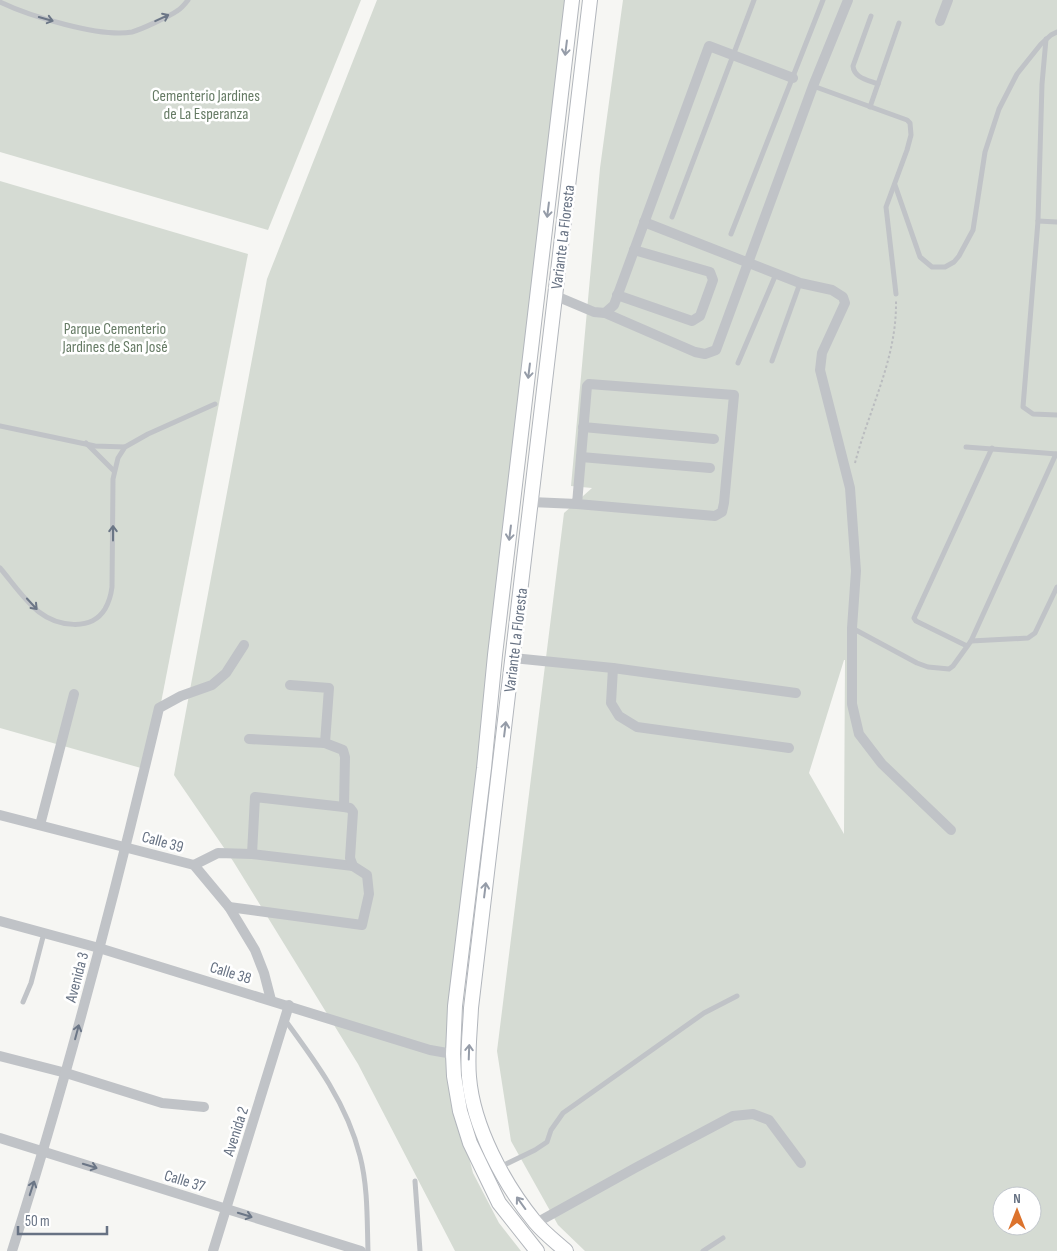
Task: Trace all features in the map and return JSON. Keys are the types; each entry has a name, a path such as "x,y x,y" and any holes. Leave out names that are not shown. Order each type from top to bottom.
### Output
{"main road":[{"name":"Variante La Floresta","path":"537,1251 499,1203 470,1144 460,1111 454,1076 453,1054 455,1006 572,0"},
{"name":"Variante La Floresta","path":"566,1251 536,1224 513,1192 499,1168 477,1116 468,1077 471,1008 590,0"},
{"path":"512,512 531,509"},
{"path":"455,1006 471,1008"}],"street":[{"path":"556,296 594,312 605,313 695,352 705,354 712,352 718,346 813,86 848,0"},
{"path":"940,21 948,0"},
{"path":"605,313 612,308 709,46 793,78"},
{"path":"644,222 800,283 832,290 843,297 845,303 822,353 820,370 850,488 856,570 852,628 852,704 859,734 882,764 951,830"},
{"path":"617,295 692,321 700,316 713,280 710,272 634,250"},
{"path":"531,509 577,504 715,516 722,512 724,502 734,395 592,383 587,386 577,504"},
{"path":"583,427 714,439"},
{"path":"581,457 710,468"},
{"name":"Avenida 3","path":"12,1251 44,1151 66,1073 126,847 159,708 181,696 212,684 226,673 244,645"},
{"path":"513,658 613,668 796,693"},
{"path":"613,668 611,704 619,716 637,728 790,748"},
{"path":"290,685 329,688 325,743"},
{"path":"40,825 74,694"},
{"path":"249,739 325,743 343,750 345,757 344,807"},
{"path":"252,854 255,797 344,807 350,808 353,812 350,858 353,866"},
{"name":"Calle 39","path":"0,815 194,865 230,906 255,950 264,972 271,1000"},
{"path":"194,865 218,853 252,854 353,866 367,875 369,894 362,925 230,906"},
{"name":"Calle 38","path":"0,921 99,948 430,1050 453,1054"},
{"path":"286,1020 289,1005"},
{"name":"Avenida 2","path":"214,1251 286,1020"},
{"path":"0,1056 66,1073 162,1103 204,1107"},
{"path":"536,1224 634,1168 733,1116 753,1114 769,1120 801,1163"},
{"name":"Calle 37","path":"0,1138 362,1251"}],"lane":[{"path":"0,2 17,10 59,22 109,33 132,32 178,11 188,0"},
{"path":"672,216 754,0"},
{"path":"731,234 823,0"},
{"path":"871,16 853,66 857,75 878,84"},
{"path":"870,107 899,23"},
{"path":"895,185 920,257 932,267 945,267 954,262 973,230 985,152 999,109 1017,74 1046,39 1057,32"},
{"path":"1046,39 1042,84 1038,221 1023,407 1033,414 1057,415"},
{"path":"813,86 907,120 912,127 907,150 886,208 896,294"},
{"path":"1038,221 1057,222"},
{"path":"738,362 776,274"},
{"path":"772,361 800,283"},
{"path":"0,568 32,606 52,620 67,624 82,624 90,622 101,615 108,603 112,587 114,471 118,458 125,447 148,434 215,404"},
{"path":"0,426 104,447 125,447"},
{"path":"85,443 114,471"},
{"path":"852,628 928,667 949,669 969,643 1056,454 966,447"},
{"path":"992,448 914,618 916,621 969,643 1028,638 1035,632 1057,587"},
{"path":"23,1002 31,983 44,933"},
{"path":"499,1168 548,1142 551,1130 563,1113 704,1012 737,996"},
{"path":"286,1020 322,1070 345,1113 360,1156 366,1197 368,1251"},
{"path":"415,1180 420,1251"},
{"path":"703,1251 724,1238"}],"path":[{"path":"854,466 867,422 882,385 888,364 895,332 896,294"}],"green space":[{"name":"Cementerio Jardines de La Esperanza","path":"0,0 361,0 268,230 0,152"},
{"path":"377,0 567,0 463,903 457,1112 473,1173 499,1223 521,1251 455,1251 358,1064 233,861 174,775 267,279"},
{"path":"623,0 1057,0 1057,1251 585,1251 558,1225 511,1141 497,1051 564,513 592,488 571,486 600,168","holes":["845,660 844,834 809,773"]},
{"name":"Parque Cementerio Jardines de San José","path":"0,181 248,254 148,770 0,728"}]}
